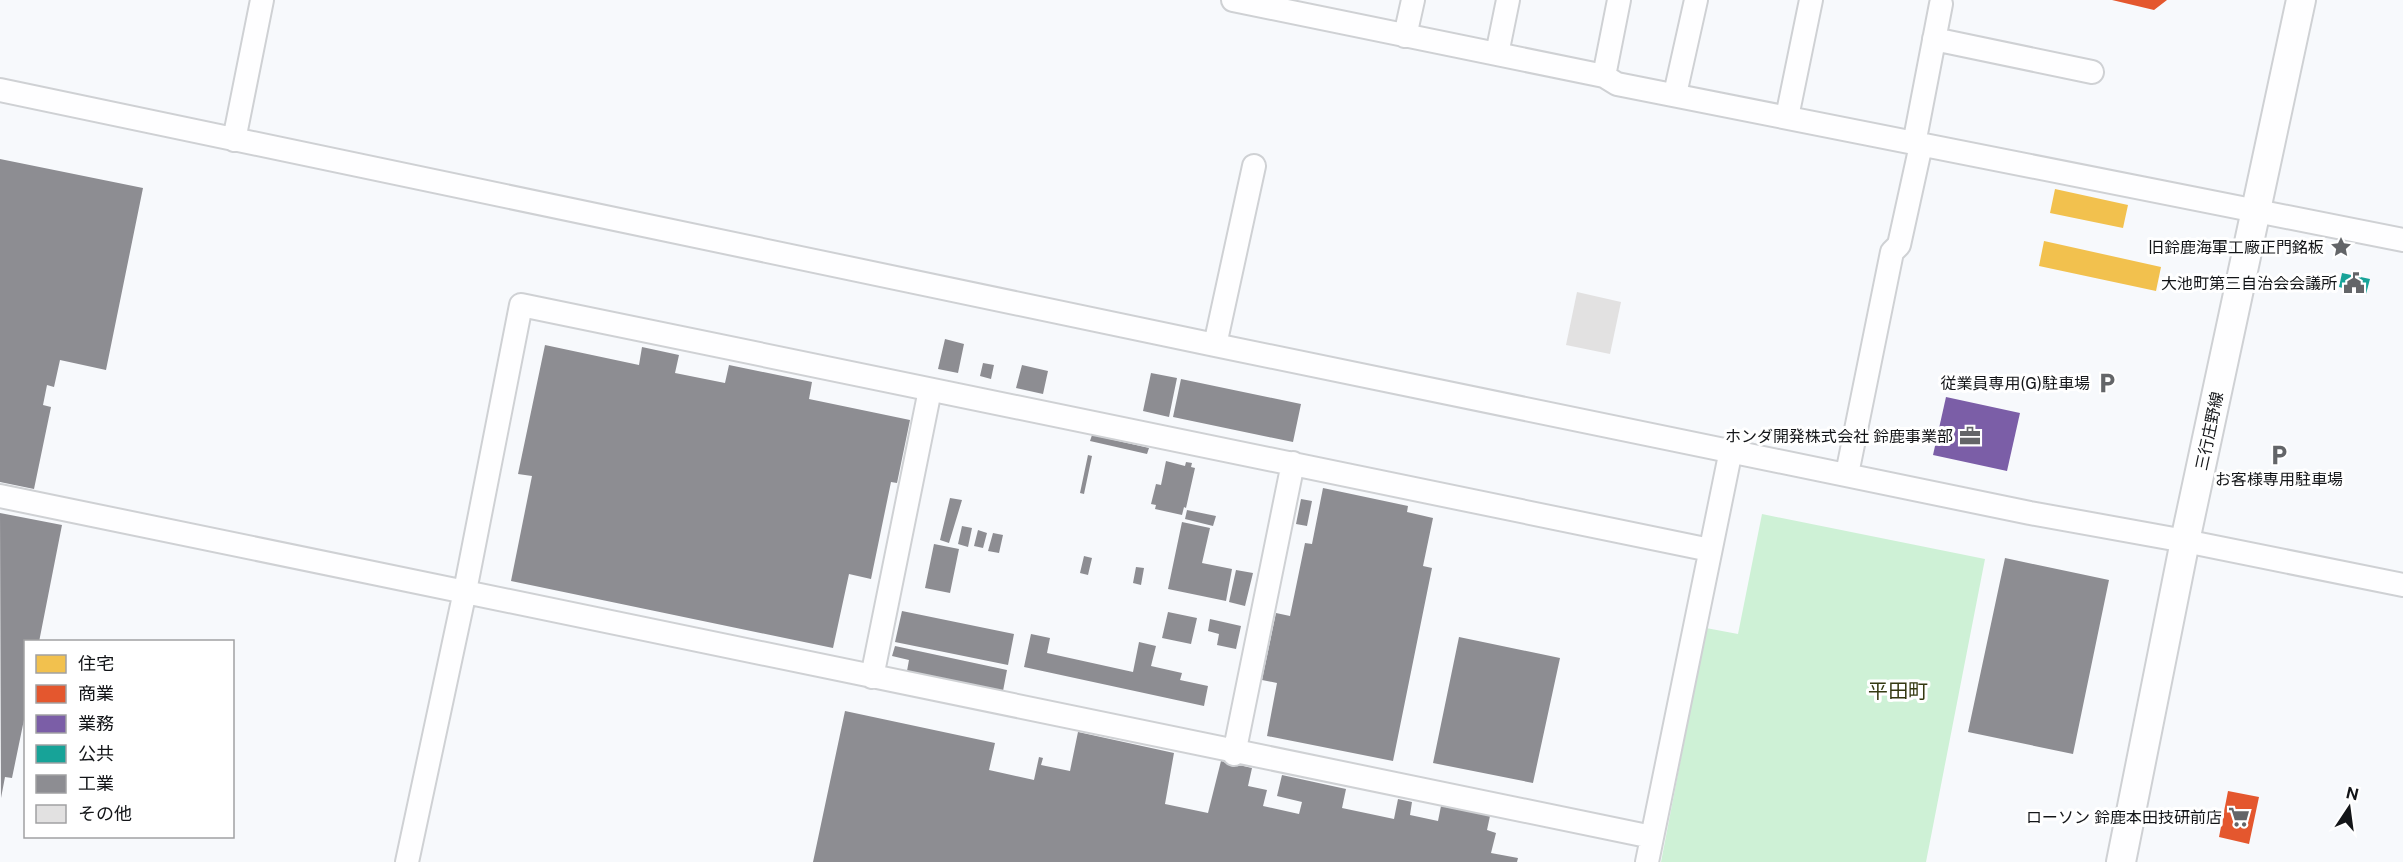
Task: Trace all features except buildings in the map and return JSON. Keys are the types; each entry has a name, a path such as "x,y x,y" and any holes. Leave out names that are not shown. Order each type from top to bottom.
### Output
{"main road":[{"name":"三行庄野線","path":"2121,862 2186,541 2301,0"}],"street":[{"path":"234,140 262,0"},
{"path":"1406,36 1413,0"},
{"path":"1497,54 1508,0"},
{"path":"1604,76 1619,0"},
{"path":"1675,94 1696,0"},
{"path":"1787,117 1811,0"},
{"path":"1245,1 1324,9 1406,36 1604,76 1617,84 2403,240"},
{"path":"1847,474 1893,252 1899,245 1941,4"},
{"path":"1934,39 2092,72"},
{"path":"0,90 2030,513 2186,541 2403,585"},
{"path":"1215,345 1254,166"},
{"path":"407,862 465,591 521,305 1710,550"},
{"path":"872,677 930,390"},
{"path":"1647,862 1731,450"},
{"path":"1234,754 1293,463"},
{"path":"0,496 465,591 1234,754 1652,837"}],"green space":[{"path":"1762,514 1985,559 1926,862 1661,862 1706,628 1738,634"}],"place":[{"name":"旧鈴鹿海軍工廠正門銘板","path":"2341,247"},
{"name":"大池町第三自治会会議所","path":"2354,283"},
{"name":"従業員専用(G)駐車場","path":"2107,383"},
{"name":"ホンダ開発株式会社 鈴鹿事業部","path":"1970,436"},
{"name":"お客様専用駐車場","path":"2279,455"},
{"name":"ローソン 鈴鹿本田技研前店","path":"2239,817"}],"district":[{"name":"平田町","path":"1898,691"}]}
